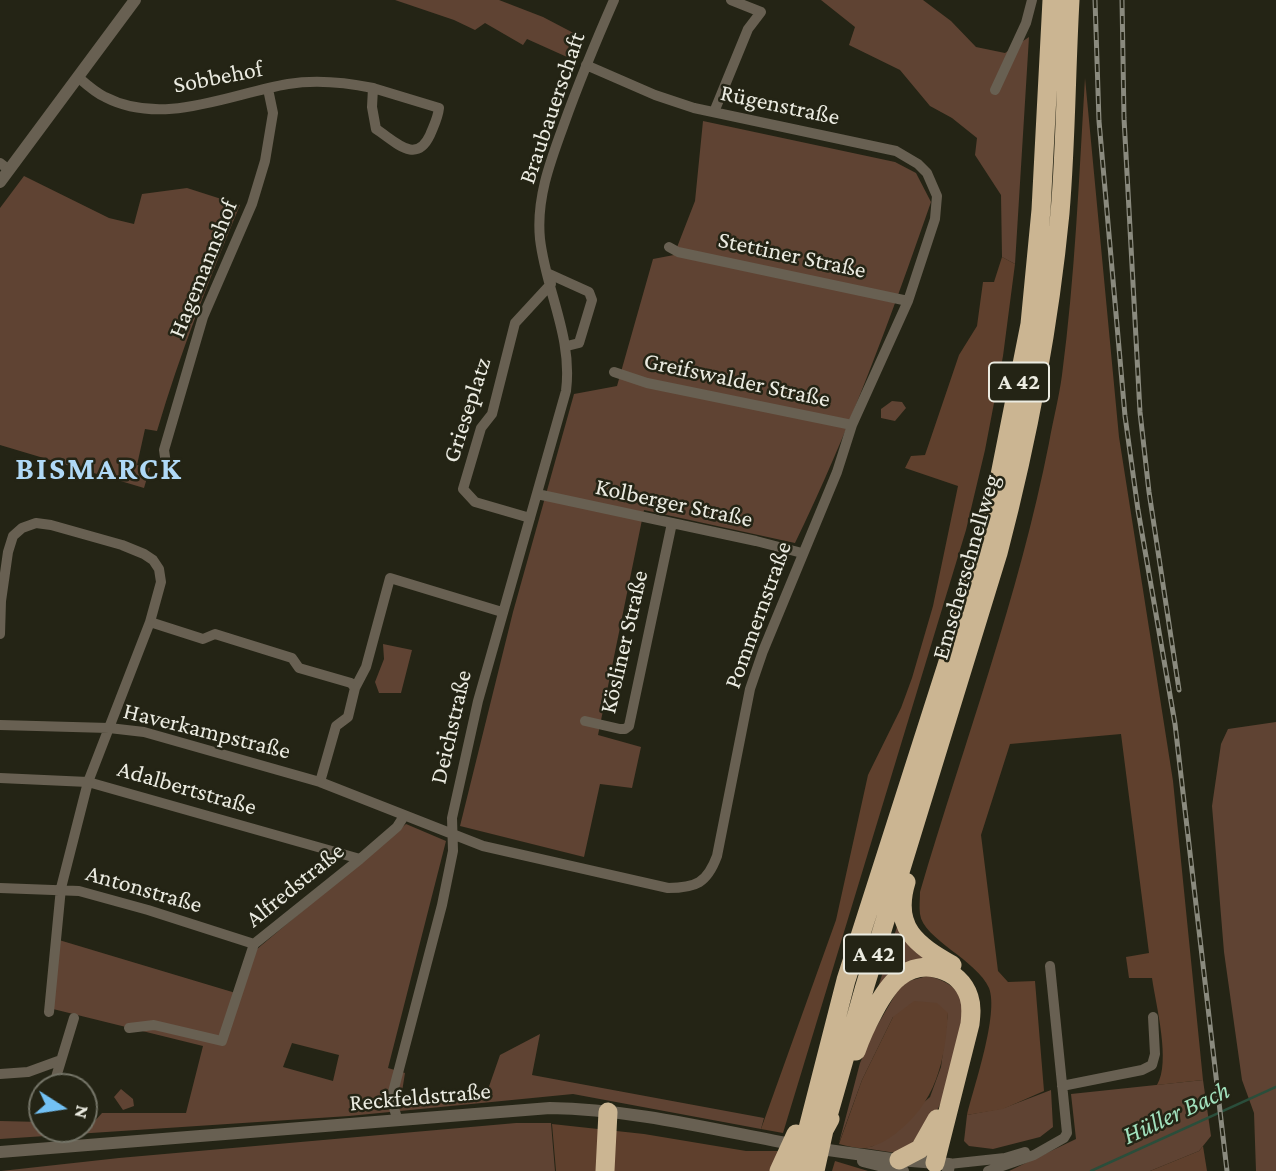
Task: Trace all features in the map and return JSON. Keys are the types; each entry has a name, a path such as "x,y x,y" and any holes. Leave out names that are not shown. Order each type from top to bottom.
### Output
{"highway":[{"name":"Emscherschnellweg","path":"810,1128 846,980 973,584 997,490 1030,324 1041,211 1052,0"},
{"name":"Emscherschnellweg","path":"810,1128 865,986 998,553 1027,429 1045,331 1060,212 1070,0"},
{"path":"929,778 930,803 904,888 904,918 917,944 956,967 972,987 976,999 976,1028 941,1167"},
{"path":"799,1164 810,1128 836,1105 858,1045 883,996 897,978 910,970 934,967 958,978 970,998 972,1011 954,1089 941,1167"},
{"path":"901,1166 920,1149 954,1089"},
{"path":"605,1171 614,1113"},
{"path":"612,1171 614,1113"},
{"name":"A 42","path":"799,1164 810,1128"}],"street":[{"path":"0,182 5,166 79,78 135,0"},
{"name":"Braubauerschaft","path":"547,273 539,219 543,189 586,65 614,0"},
{"path":"714,112 748,29 761,12 731,0"},
{"path":"995,90 1026,23 1032,0"},
{"name":"Rügenstraße","path":"586,65 674,102 896,151 918,164 927,173 937,196 938,208"},
{"name":"Sobbehof","path":"79,78 103,97 127,106 152,110 188,106 288,84 319,81 373,88 439,108 425,146 419,151 410,150 376,129 372,107 373,88"},
{"name":"Hagemannshof","path":"166,464 164,450 203,317 252,204 265,161 273,113 268,89"},
{"name":"Pommernstraße","path":"453,835 483,846 668,888 697,884 706,877 717,856 750,689 763,650 837,472 852,425 908,301 938,208"},
{"name":"Stettiner Straße","path":"669,247 678,252 908,301"},
{"path":"547,273 589,292 592,300 579,343 567,346"},
{"name":"Deichstraße","path":"398,1121 393,1092 439,918 453,851 452,818 474,715 566,391 567,346 547,273"},
{"name":"Grieseplatz","path":"530,518 475,502 463,489 481,428 492,414 515,323 551,284"},
{"name":"Greifswalder Straße","path":"614,372 647,383 852,425"},
{"name":"Kolberger Straße","path":"537,494 802,553"},
{"name":"Antonstraße","path":"0,634 1,601 10,544 13,536 22,528 36,523 51,525 122,545 153,560 159,569 162,582 150,622 88,782 61,888 49,1012"},
{"name":"Kösliner Straße","path":"585,721 620,729 629,726 672,523"},
{"name":"Haverkampstraße","path":"320,782 336,726 348,717 355,688 366,667 390,578 502,612"},
{"path":"150,622 203,639 215,634 292,658 299,668 351,683 355,688"},
{"name":"Haverkampstraße","path":"0,725 109,728 144,732 320,782 453,835"},
{"name":"Adalbertstraße","path":"0,778 88,782 360,859"},
{"name":"Alfredstraße","path":"129,1028 154,1025 222,1041 254,944 360,859 397,827 404,816"},
{"name":"Antonstraße","path":"0,888 61,888 79,891 137,906 254,944"},
{"path":"988,1171 1034,1155 1064,1138 1067,1133 1050,966"},
{"path":"1062,1086 1142,1070 1152,1065 1155,1054 1153,1017"},
{"path":"57,1073 74,1018"},
{"path":"0,1074 29,1072 61,1060"},
{"name":"Reckfeldstraße","path":"0,1152 528,1109 570,1108 614,1113 901,1166 941,1167 1006,1158 1049,1146"}],"shaded area":[{"path":"395,0 499,0 543,17 585,39 576,61 527,39 523,45 485,23 475,30"},
{"path":"821,0 923,0 951,21 976,47 1005,53 1029,37 1015,264 1002,257 1001,195 975,155 977,138 952,118 930,106 900,70 849,45 855,27"},
{"path":"1085,78 1119,437 1173,781 1203,1080 1157,1085 1163,1063 1163,1048 1152,978 1129,978 1126,957 1149,953 1121,734 1010,744 981,835 998,971 1008,982 1035,981 1044,1091 1003,1109 967,1115 991,1015 989,988 974,968 940,941 923,923 920,892 1007,613 1037,500 1058,401 1073,264"},
{"path":"703,121 895,162 916,173 931,202 868,374 795,543 644,510 598,735 641,747 632,788 600,784 584,857 460,826 513,612 574,394 617,386 653,259 674,255 695,201"},
{"path":"24,176 109,218 134,224 142,194 187,188 240,205 175,373 157,431 145,429 137,465 150,468 144,488 0,445 0,208"},
{"path":"1002,257 1015,264 1003,356 966,530 783,1133 761,1129 836,920 868,775 901,708 933,606 958,486 905,468 911,456 925,455 959,355 977,326 983,282 994,282"},
{"path":"892,401 902,402 906,408 895,421 881,418 881,409"},
{"path":"383,644 412,650 401,693 379,693 375,682 384,659"},
{"path":"1276,722 1276,1171 1256,1171 1254,1113 1242,1080 1224,952 1212,806 1221,744 1228,729"},
{"path":"406,824 446,841 388,1068 405,1073 401,1098 485,1098 500,1055 540,1034 532,1075 764,1118 761,1129 573,1094 349,1116 98,1133 98,1117 102,1113 186,1113 203,1046 53,1009 59,940 239,994 257,949","holes":["292,1043 339,1055 333,1081 283,1067"]},
{"path":"899,920 934,961 873,1004"},
{"path":"927,976 942,980 959,994 963,1017 949,1084 921,1142 896,1153 863,1148 873,1146 930,1097 941,1067 948,1013 893,1017 862,1080 839,1143 860,1063 874,1031 899,988 909,981"},
{"path":"914,1001 937,1003 948,1013 941,1065 929,1095 909,1122 882,1142 863,1148 839,1144 862,1080 893,1017"},
{"path":"1203,1080 1211,1136 1199,1151 1150,1171 1009,1171 1076,1139 1071,1094"},
{"path":"121,1089 133,1099 134,1106 123,1110 114,1097"},
{"path":"1051,1090 1053,1127 1040,1137 993,1149 969,1146 964,1141 967,1115 1004,1108"},
{"path":"0,1121 28,1122 28,1137 0,1139"},
{"path":"516,1123 551,1123 555,1171 1,1171 119,1158"},
{"path":"552,1124 644,1134 746,1151 778,1151 784,1171 556,1171"},
{"path":"1203,1146 1207,1171 1150,1171 1199,1151"},
{"path":"835,1161 868,1171 832,1171"}],"waterway":[{"name":"Hüller Bach","path":"1091,1171 1276,1087"}],"railway":[{"path":"1095,0 1099,121 1125,416 1138,510 1175,724 1227,1171"},
{"path":"1122,0 1124,118 1140,412 1149,492 1179,690"}],"district":[{"name":"BISMARCK","path":"99,469"}]}
